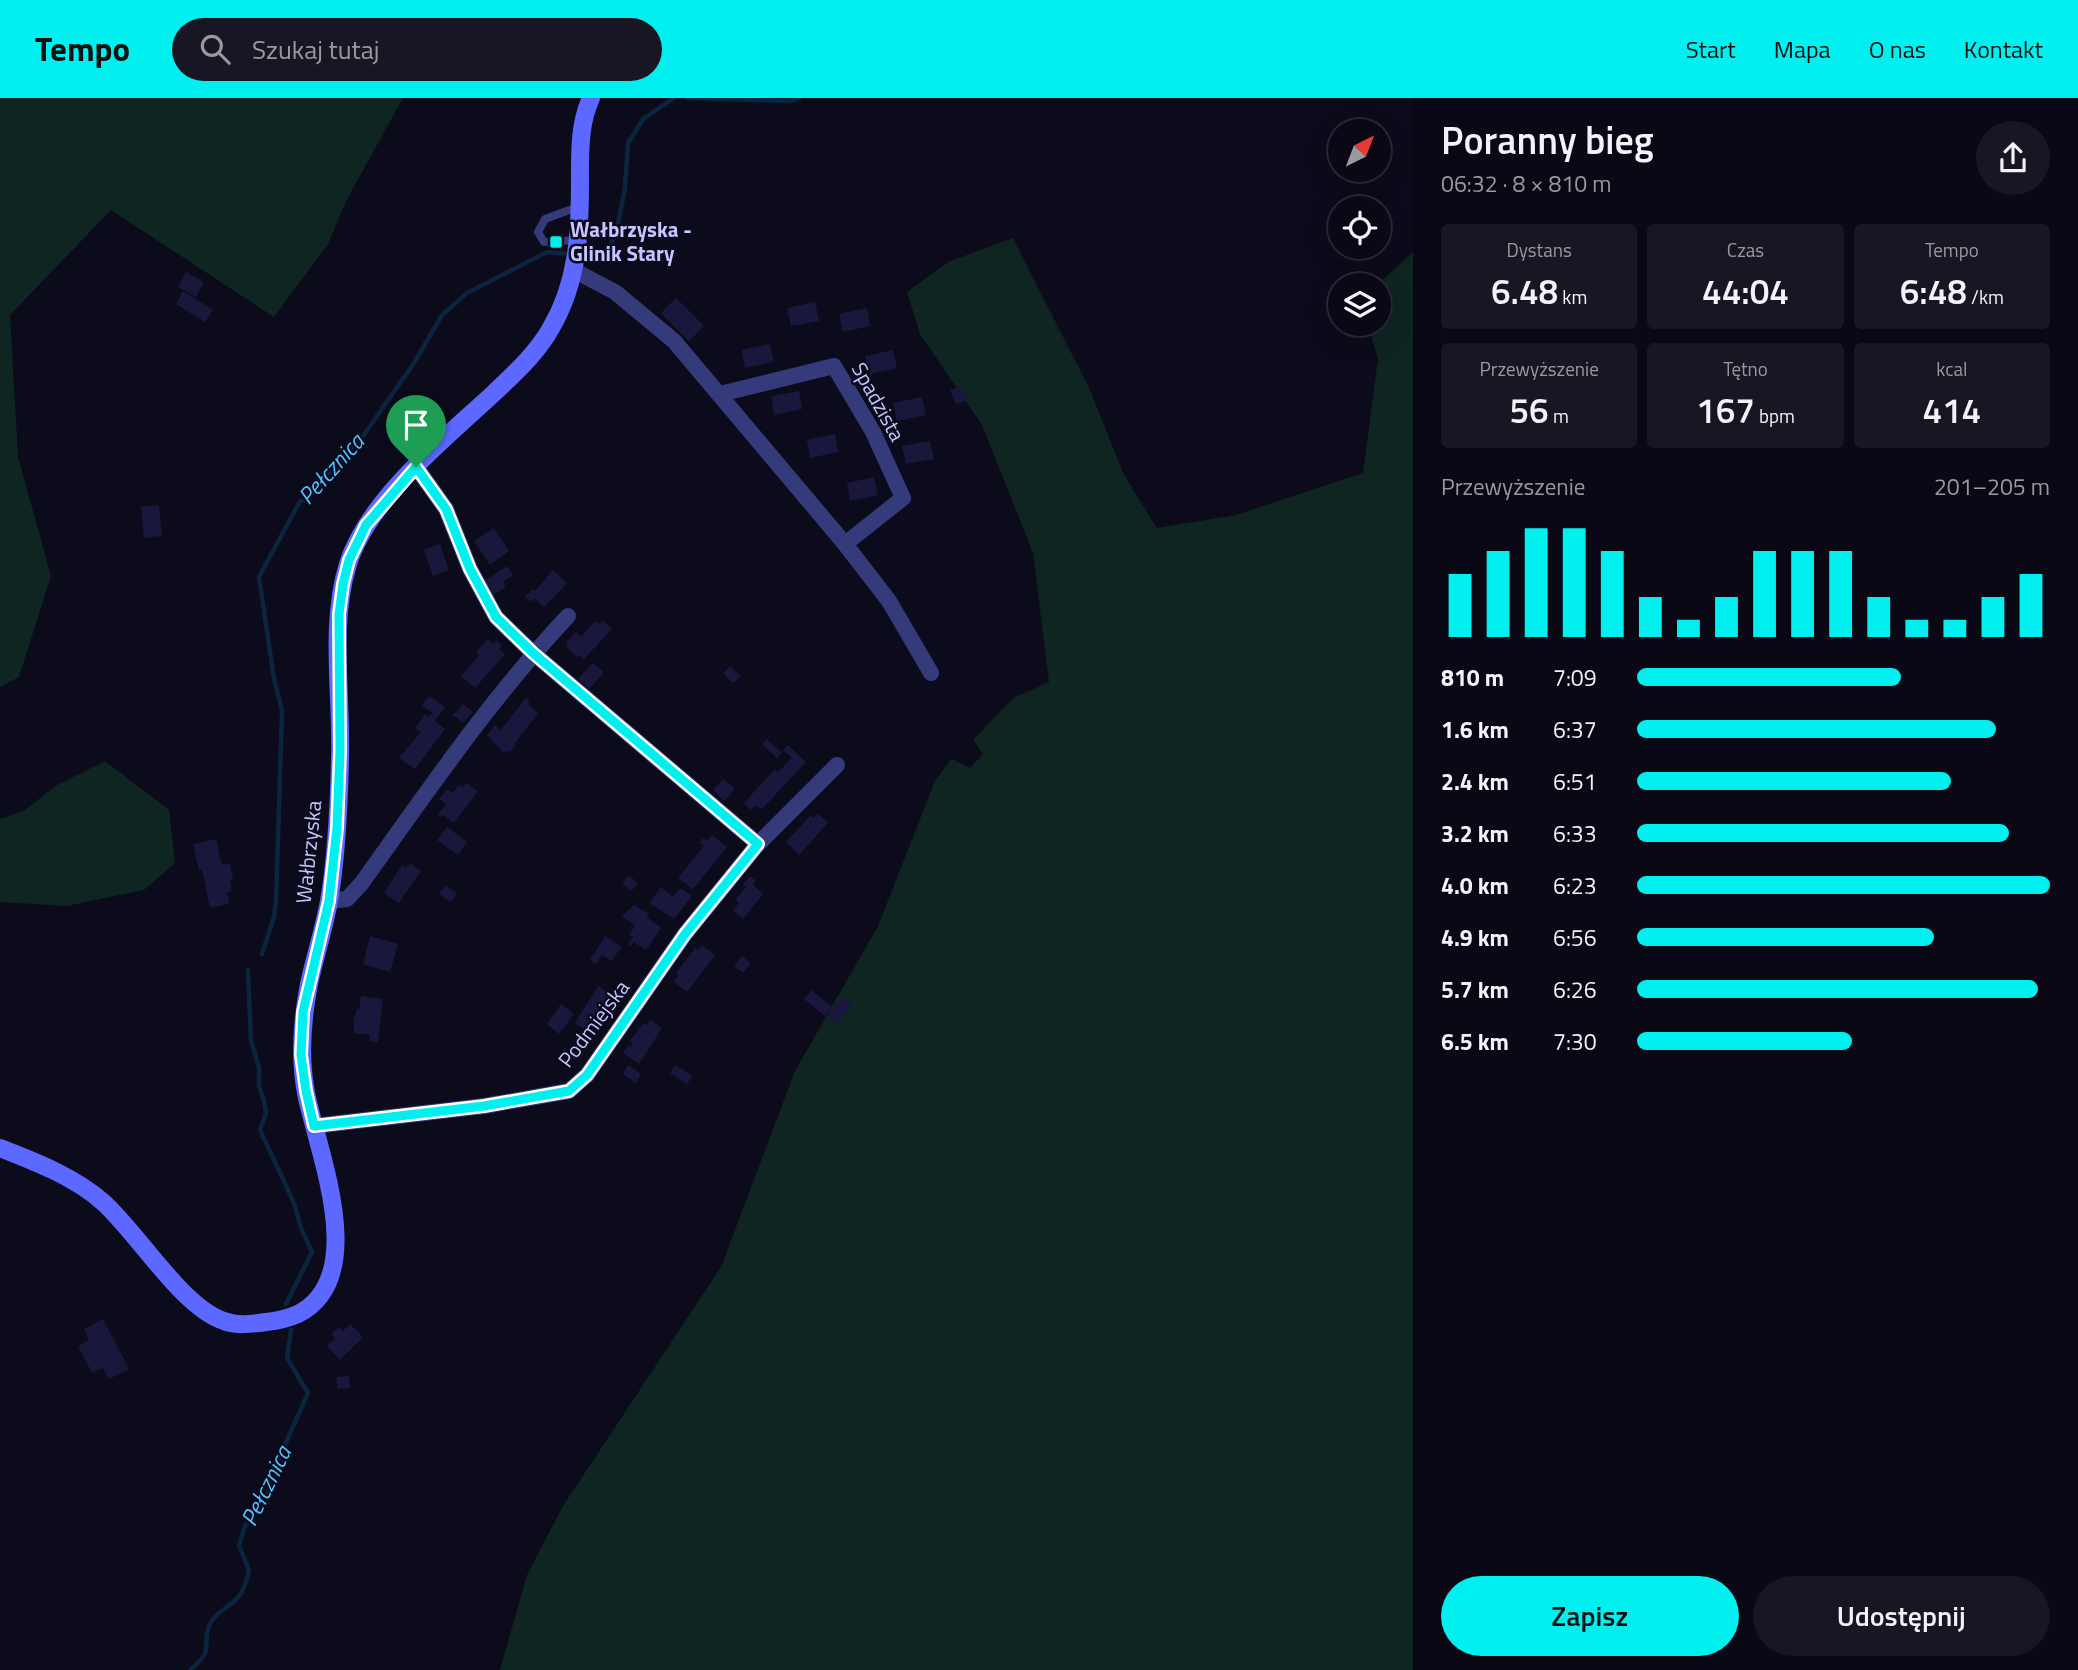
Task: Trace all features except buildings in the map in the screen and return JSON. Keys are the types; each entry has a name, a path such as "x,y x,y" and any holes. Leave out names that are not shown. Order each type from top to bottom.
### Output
{"main road":[{"name":"Wałbrzyska","path":"0,1148 41,1164 101,1200 131,1229 177,1286 201,1309 225,1321 247,1325 298,1314 312,1304 325,1288 335,1250 334,1212 306,1091 301,1055 303,1012 329,901 337,828 340,751 339,614 343,584 349,560 366,525 416,467 526,362 553,327 576,267 579,242 580,140 591,98"}],"street":[{"path":"576,267 615,292 674,341 845,544 889,601 931,673"},
{"name":"Spadzista","path":"720,394 834,366 873,432 903,498 845,544"},
{"path":"416,467 446,509 470,569 496,617 533,653 758,844"},
{"path":"329,901 347,899 361,884 472,729 533,653 568,615"},
{"name":"Podmiejska","path":"314,1126 484,1106 569,1091 587,1075 685,934 758,844 837,765"}],"lane":[{"path":"579,242 544,242 538,232 545,219 580,206"}],"green space":[{"path":"0,98 403,98 346,201 328,244 274,317 111,210 10,315 18,457 51,576 19,677 0,687"},
{"path":"1013,238 1090,390 1124,475 1157,528 1236,515 1363,473 1378,359 1371,336 1391,336 1390,273 1413,252 1413,1670 500,1670 527,1575 563,1506 721,1267 795,1071 878,926 935,781 951,759 970,768 983,754 973,740 1013,698 1049,682 1033,553 982,425 920,334 907,292 948,262"},
{"path":"105,761 169,810 175,863 144,890 67,906 0,902 0,819 25,810 57,785"}],"waterway":[{"name":"Pełcznica","path":"579,255 604,257 616,234 625,188 628,143 643,119 674,98"},
{"name":"Pełcznica","path":"687,98 789,101 799,98"},
{"name":"Pełcznica","path":"262,954 274,917 276,901 282,711 274,679 259,577 299,503 356,446 414,363 442,315 467,293 547,252 570,254"},
{"name":"Pełcznica","path":"248,970 251,1041 259,1067 259,1087 266,1113 260,1130 294,1203 312,1252 286,1304"},
{"name":"Pełcznica","path":"190,1670 206,1651 211,1622 236,1600 244,1587 249,1570 239,1546 245,1526 268,1492 280,1456 308,1393 287,1358 291,1330"}],"place":[{"name":"Wałbrzyska - Glinik Stary","path":"556,242"}],"route":[{"path":"416,467 446,509 470,569 496,617 533,653 758,844 685,934 587,1075 569,1091 484,1106 314,1126 301,1055 303,1012 329,901 337,828 340,751 339,614 343,584 349,560 366,525 416,467"}]}
